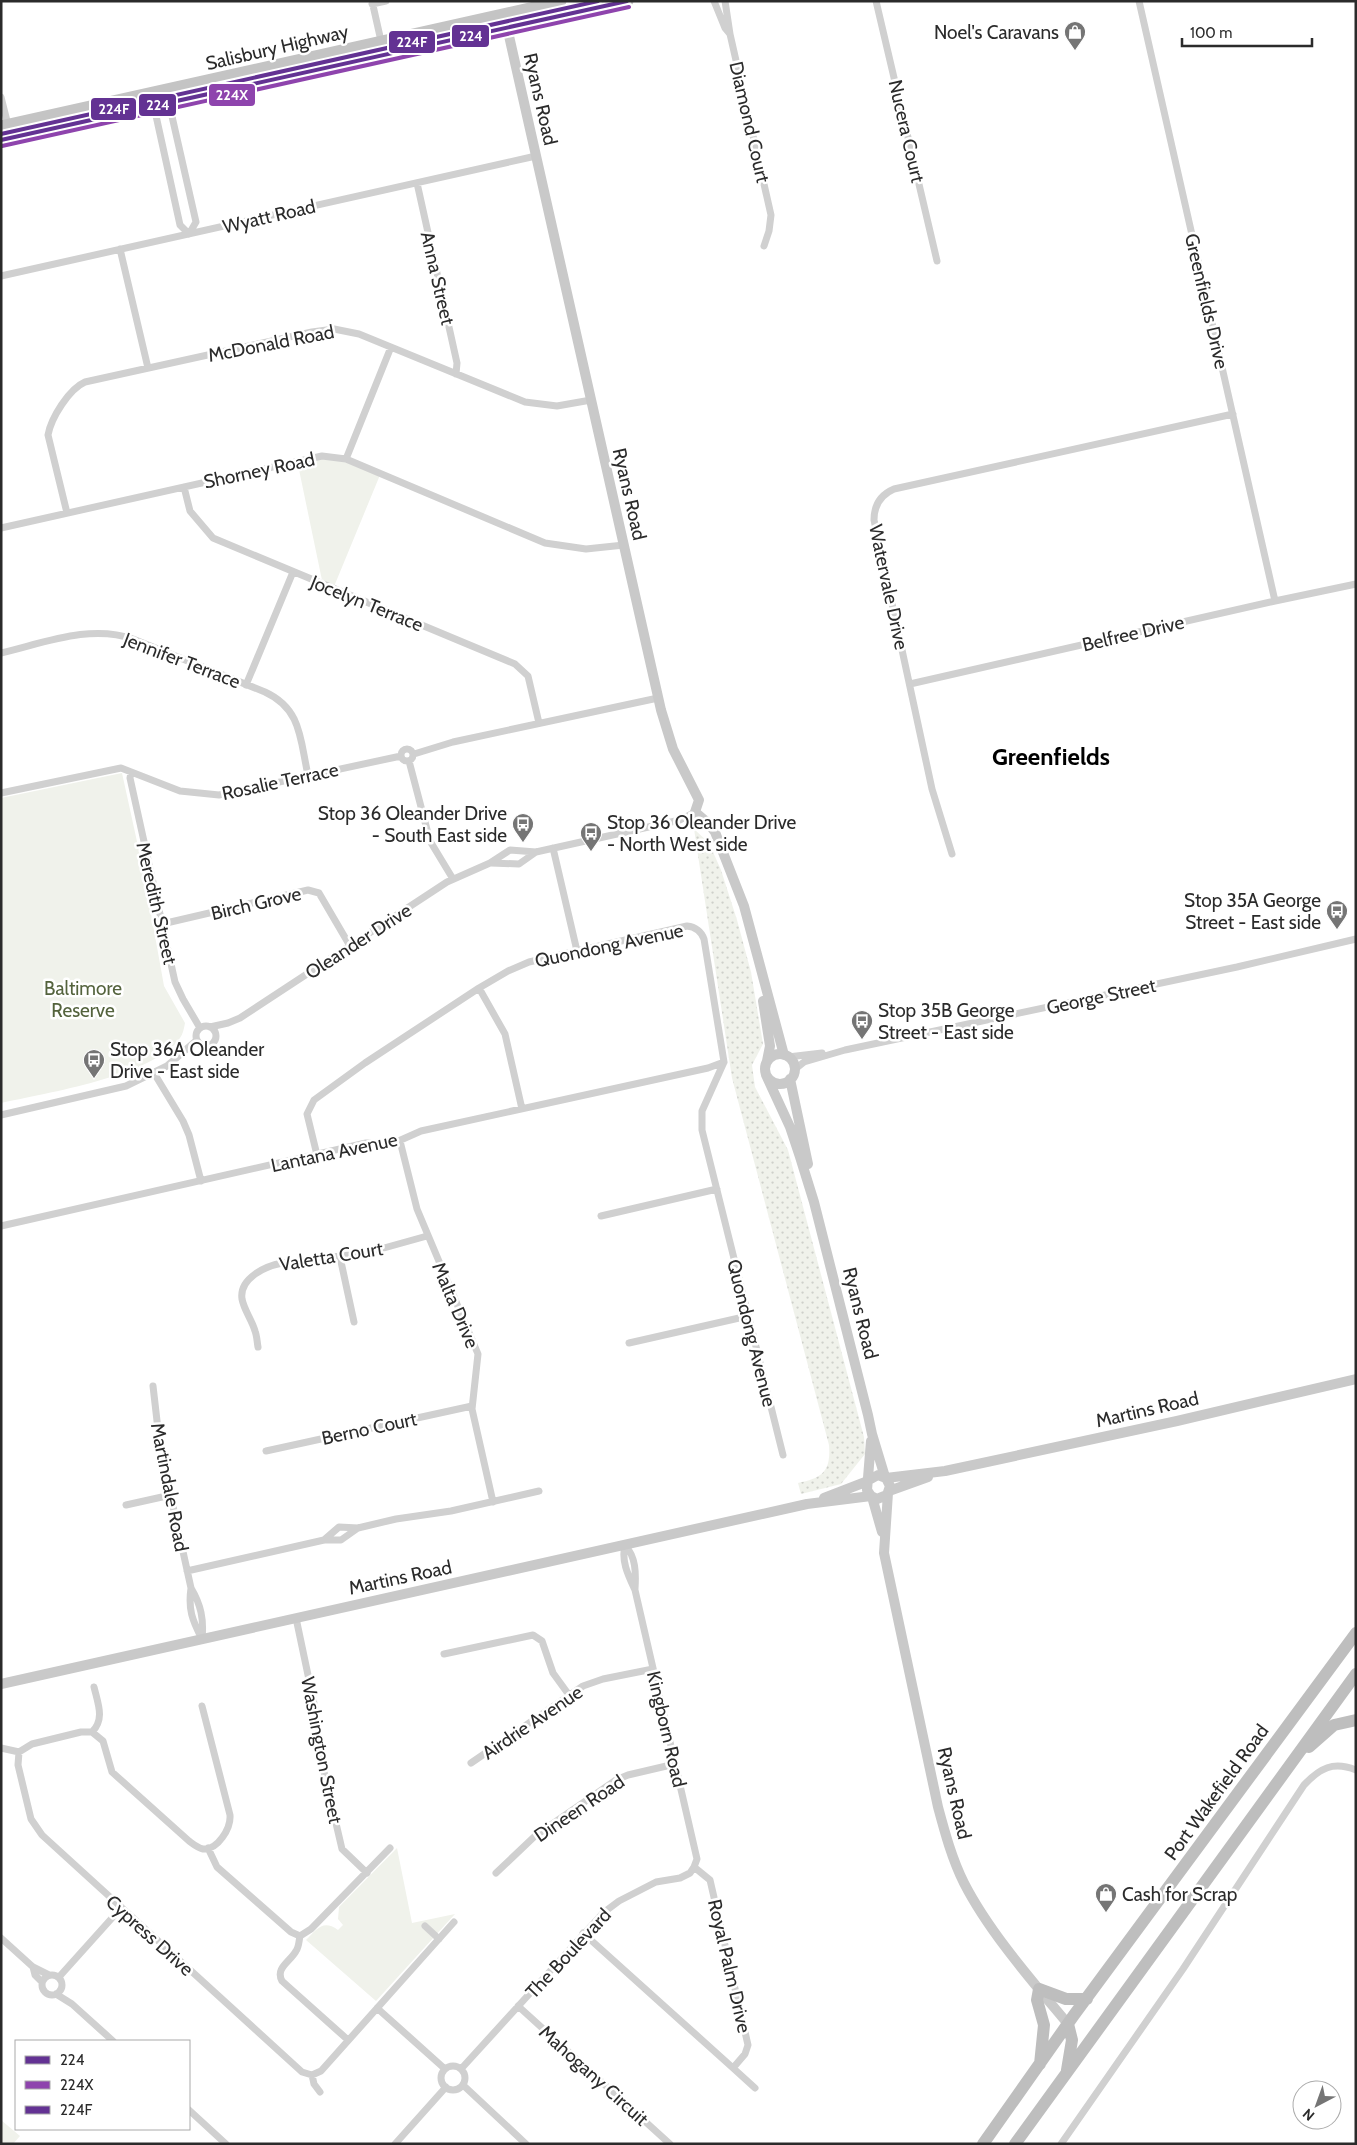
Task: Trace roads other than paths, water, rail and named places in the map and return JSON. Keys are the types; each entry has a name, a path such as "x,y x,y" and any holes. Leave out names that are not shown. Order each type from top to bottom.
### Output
{"highway":[{"name":"Port Wakefield Road","path":"983,2144 1068,2024 1356,1633"},
{"path":"1015,2144 1282,1773 1356,1674"},
{"path":"1282,1773 1334,1725 1356,1720"},
{"path":"1040,2065 1044,2025 1037,2000 1039,1989 1066,1999 1087,1999"},
{"path":"1067,2074 1072,2040 1068,2024"}],"main road":[{"name":"Salisbury Highway","path":"4,126 561,1"},
{"name":"Salisbury Highway","path":"6,139 628,1"},
{"path":"504,14 507,27"},
{"path":"381,41 384,55"},
{"path":"4,126 6,139"}],"street":[{"path":"381,41 372,3 386,1"},
{"name":"Diamond Court","path":"714,1 725,28 730,34 771,215 769,231 764,246"},
{"path":"725,1 730,34"},
{"name":"Nucera Court","path":"876,1 937,261"},
{"name":"Greenfields Drive","path":"1139,1 1275,600"},
{"name":"Ryans Road","path":"507,27 658,698 673,749 699,800 695,812"},
{"path":"151,93 180,225 189,234 196,222 166,90"},
{"path":"1,97 4,126"},
{"name":"Wyatt Road","path":"1,276 536,156"},
{"name":"Anna Street","path":"417,183 458,363 456,374"},
{"path":"120,249 148,368"},
{"name":"McDonald Road","path":"67,512 48,441 52,424 69,394 80,384 325,329 344,330 391,347 525,402 557,406 591,400"},
{"path":"346,459 391,347"},
{"name":"Watervale Drive","path":"952,854 932,789 874,518 878,502 887,492 1232,414"},
{"name":"Shorney Road","path":"1,528 297,460 322,456 346,459 545,543 586,549 624,545"},
{"name":"Jocelyn Terrace","path":"184,487 190,511 213,538 515,664 528,676 539,723"},
{"path":"246,684 293,572"},
{"name":"Belfree Drive","path":"910,684 1275,600 1356,584"},
{"name":"Jennifer Terrace","path":"1,653 87,633 120,635 246,684 274,696 292,714 298,728 308,775"},
{"path":"409,761 414,754 446,744 658,698"},
{"path":"409,761 403,760 401,756 402,751 407,748 412,750 414,754"},
{"name":"Rosalie Terrace","path":"2,791 124,768 180,791 214,795 401,756"},
{"path":"409,761 430,841 453,879"},
{"name":"Meredith Street","path":"131,772 130,778 178,990 200,1028"},
{"path":"695,812 715,832 744,906 755,951 786,1056 792,1061 792,1074 786,1082 777,1084 766,1075 765,1071 770,1046 755,951"},
{"name":"Oleander Drive","path":"210,1027 240,1018 453,879 490,863 510,850 536,852 680,820 695,812"},
{"path":"553,848 577,951"},
{"name":"Oleander Drive","path":"490,863 519,864 536,852"},
{"name":"Birch Grove","path":"162,924 308,890 319,893 350,946"},
{"name":"Quondong Avenue","path":"317,1155 307,1114 314,1100 365,1063 479,988 518,966 687,926 699,930 704,940 724,1062 705,1104 701,1120 702,1130 783,1455"},
{"name":"George Street","path":"792,1074 804,1062 845,1050 1218,971 1356,939"},
{"path":"479,988 505,1034 522,1109"},
{"name":"Oleander Drive","path":"216,1035 228,1023"},
{"path":"1,1115 126,1086 167,1066 197,1040 197,1033 200,1028 210,1027 216,1035 210,1045 204,1046 197,1040"},
{"name":"George Street","path":"786,1056 845,1050"},
{"path":"767,1061 774,1055 786,1056"},
{"name":"Lantana Avenue","path":"1,1226 366,1143 400,1141 421,1131 708,1068 724,1062"},
{"path":"154,1073 190,1135 201,1181"},
{"name":"Ryans Road","path":"792,1074 814,1202"},
{"name":"Ryans Road","path":"766,1075 790,1126 814,1202 872,1434 886,1477"},
{"name":"Malta Drive","path":"400,1141 417,1209 478,1354 472,1406 493,1502"},
{"path":"602,1216 716,1189"},
{"name":"Valetta Court","path":"258,1347 256,1331 242,1297 244,1286 248,1281 269,1266 282,1262 366,1253 428,1236"},
{"path":"340,1257 342,1275 354,1322"},
{"path":"629,1343 748,1316"},
{"name":"Martins Road","path":"886,1477 945,1471 1168,1423 1356,1379"},
{"name":"Martindale Road","path":"152,1386 160,1448 170,1495 191,1588 200,1603 204,1621 202,1639"},
{"name":"Berno Court","path":"266,1451 472,1406"},
{"name":"Ryans Road","path":"868,1480 872,1434"},
{"name":"Martins Road","path":"889,1492 945,1471"},
{"path":"875,1475 886,1477 890,1483 889,1492 879,1499 871,1496 867,1490 868,1480 875,1475"},
{"name":"Martins Road","path":"807,1504 868,1480"},
{"path":"324,1540 339,1527 358,1528 540,1491"},
{"name":"Ryans Road","path":"889,1492 884,1553 938,1807 950,1849 964,1883 988,1923 1068,2024"},
{"path":"126,1505 170,1495"},
{"name":"Ryans Road","path":"871,1496 884,1538"},
{"name":"Martins Road","path":"1,1684 807,1504 871,1496"},
{"path":"187,1571 324,1540 341,1540 358,1528"},
{"name":"Kingborn Road","path":"625,1545 622,1554 635,1590 697,1859 694,1868"},
{"name":"Martindale Road","path":"191,1588 189,1604 193,1622 202,1639"},
{"name":"Washington Street","path":"296,1618 316,1713 317,1742 342,1849 367,1873"},
{"path":"444,1654 530,1635 537,1636 542,1641 553,1673 569,1695"},
{"name":"Airdrie Avenue","path":"470,1763 569,1695 594,1681 653,1669"},
{"path":"92,1732 98,1726 100,1719 94,1687"},
{"path":"1,1748 19,1752 32,1744 81,1732 92,1732 103,1741 112,1772 188,1841 200,1849 208,1848 216,1844 231,1824 202,1706"},
{"name":"Cypress Drive","path":"19,1752 18,1765 35,1827 121,1908 302,2072 312,2075"},
{"name":"Dineen Road","path":"496,1873 535,1836 616,1780 628,1775 674,1764"},
{"path":"1061,2144 1183,1968 1304,1785 1313,1775 1328,1766 1338,1765 1356,1770"},
{"path":"208,1848 217,1867 291,1932 300,1936"},
{"path":"348,2040 282,1981 279,1975 280,1970 297,1950 300,1936 311,1929 390,1848"},
{"name":"The Boulevard","path":"461,2069 603,1913 618,1901 656,1882 680,1878 690,1873 694,1868"},
{"name":"Royal Palm Drive","path":"694,1868 710,1880 748,2045 745,2054 733,2068"},
{"path":"59,1977 121,1908"},
{"path":"320,2092 314,2084 312,2075 321,2071 454,1922"},
{"path":"425,1926 439,1939"},
{"name":"Royal Palm Drive","path":"583,1933 755,2088"},
{"path":"1,1938 33,1967 49,1975 59,1977 62,1982 59,1991"},
{"path":"33,1967 35,1975 42,1982 44,1992 49,1994 59,1991"},
{"path":"42,1982 49,1975"},
{"path":"59,1991 112,2040"},
{"name":"Mahogany Circuit","path":"518,2006 670,2144"},
{"path":"377,2008 445,2069"},
{"path":"452,2066 461,2069 465,2079 463,2085 453,2090 446,2087 442,2076 445,2069 452,2066"},
{"path":"463,2085 526,2144"},
{"path":"395,2144 446,2087"},
{"path":"190,2111 226,2144"}],"place":[{"name":"Noel's Caravans","path":"1075,51"},
{"name":"Stop 36 Oleander Drive - South East side","path":"523,843"},
{"name":"Stop 36 Oleander Drive - North West side","path":"591,852"},
{"name":"Stop 35A George Street - East side","path":"1337,930"},
{"name":"Stop 35B George Street - East side","path":"862,1040"},
{"name":"Stop 36A Oleander Drive - East side","path":"94,1079"},
{"name":"Cash for Scrap","path":"1106,1913"}],"district":[{"name":"Greenfields","path":"1051,757"}],"park label":[{"name":"Baltimore Reserve","path":"83,999"}]}
